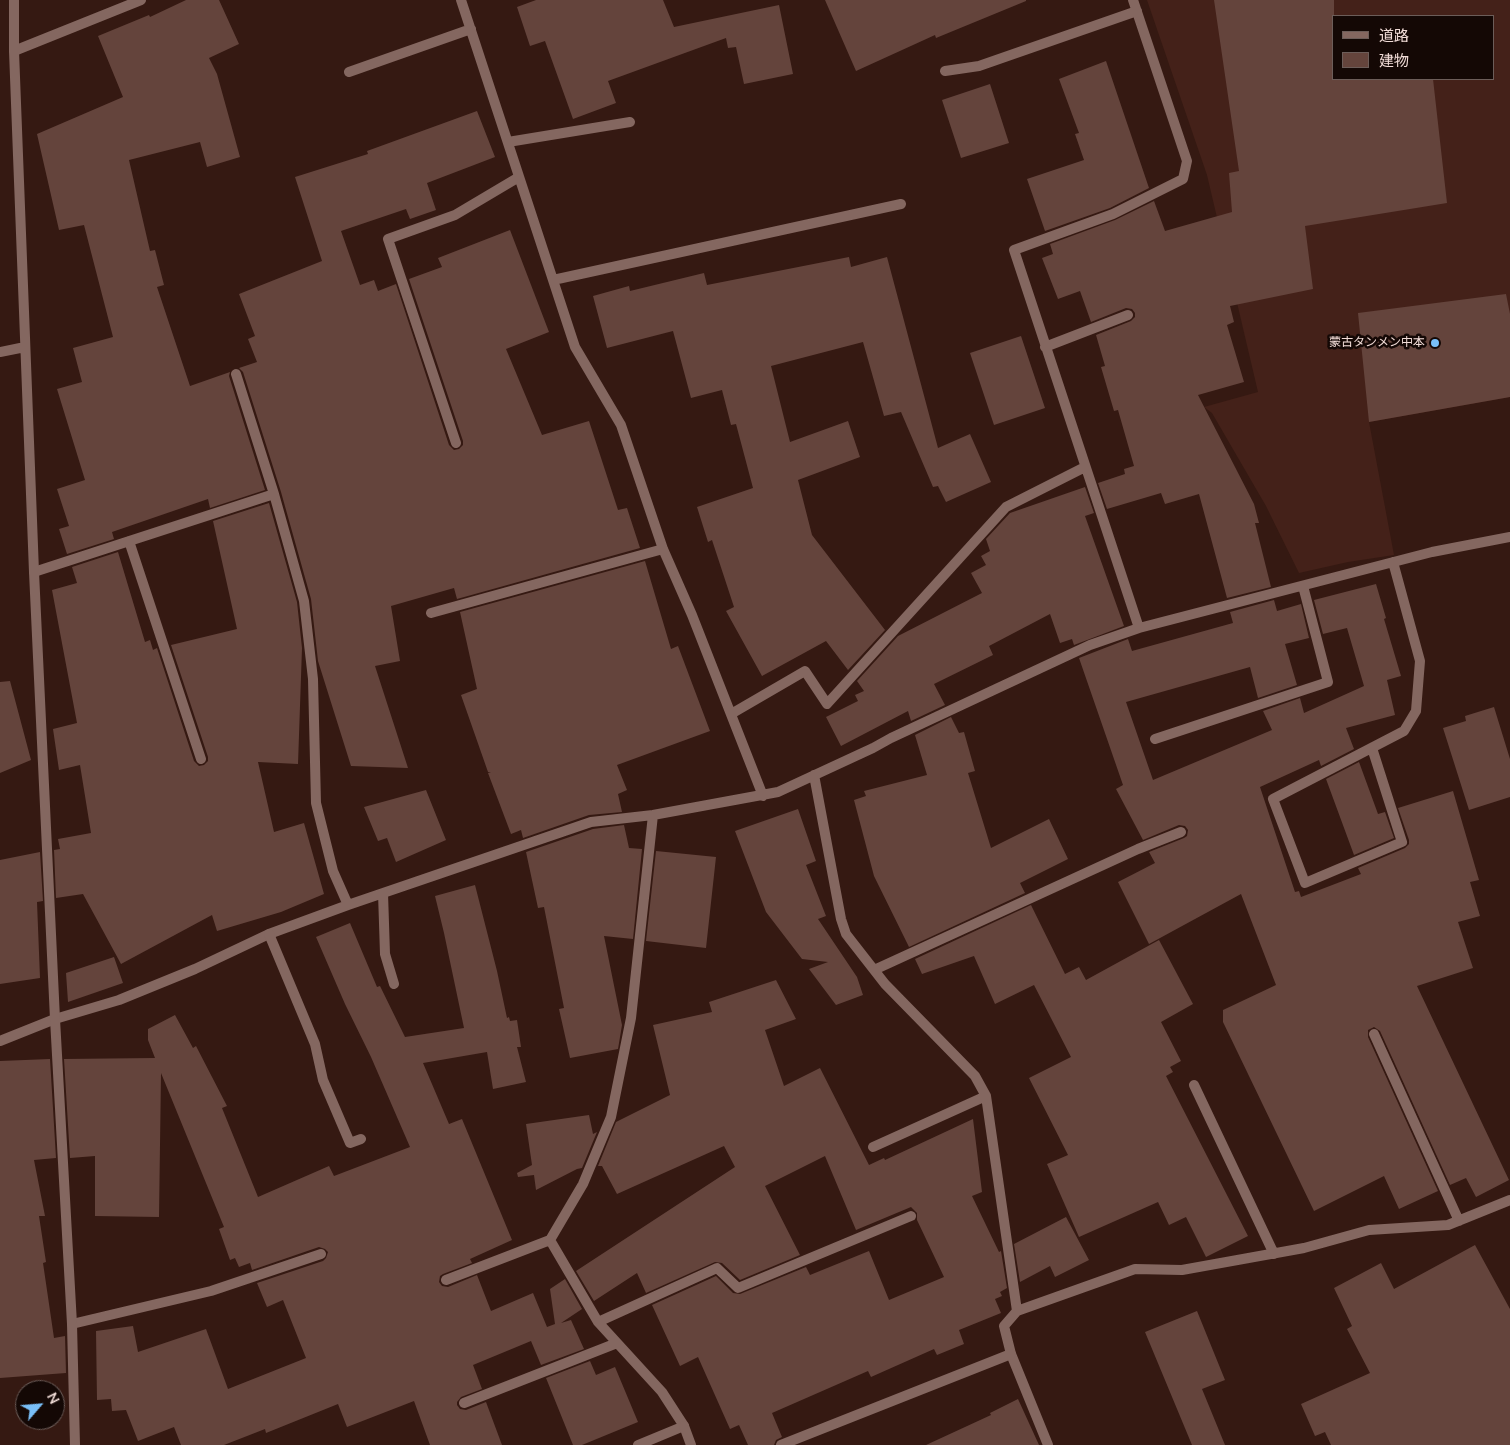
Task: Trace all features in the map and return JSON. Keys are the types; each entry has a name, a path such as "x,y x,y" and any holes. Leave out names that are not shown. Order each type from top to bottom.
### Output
{"street":[{"path":"14,0 14,51 34,572 55,1018 72,1324 75,1445"},
{"path":"14,51 141,0"},
{"path":"461,0 575,347 621,425 663,549 692,615 763,796"},
{"path":"1133,0 1187,161 1183,179 1113,214 1014,250 1139,628"},
{"path":"945,71 979,66 1137,11"},
{"path":"349,72 471,29"},
{"path":"508,142 630,122"},
{"path":"456,443 388,239 456,215 519,177"},
{"path":"553,280 901,204"},
{"path":"1045,347 1128,315"},
{"path":"0,352 25,347"},
{"path":"236,374 274,494 304,601 313,679 316,803 334,871 348,905"},
{"path":"731,714 805,671 827,704 1006,507 1085,467"},
{"path":"34,572 274,494"},
{"path":"0,1041 55,1018 119,1000 195,969 269,934 591,822 653,815 778,792 1090,645 1139,628 1432,552 1510,537"},
{"path":"129,541 200,759"},
{"path":"431,613 663,549"},
{"path":"1372,748 1402,842 1305,883 1273,799 1404,731 1416,712 1420,661 1393,562"},
{"path":"1155,738 1328,682 1303,586"},
{"path":"814,775 841,919 846,934 885,984 976,1076 986,1096 1017,1311"},
{"path":"446,1280 550,1240 583,1184 611,1117 631,1018 653,815"},
{"path":"874,970 1138,849 1181,832"},
{"path":"383,893 386,954 394,984"},
{"path":"269,934 315,1044 322,1080 350,1143 361,1139"},
{"path":"1374,1034 1459,1221"},
{"path":"1194,1085 1274,1254"},
{"path":"873,1148 986,1096"},
{"path":"1048,1445 1011,1354 1004,1326 1017,1311 1135,1269 1182,1270 1304,1248 1369,1230 1448,1226 1510,1200"},
{"path":"598,1322 717,1268 738,1288 911,1216"},
{"path":"550,1240 598,1322 662,1392 684,1426 691,1445"},
{"path":"72,1324 212,1291 321,1254"},
{"path":"464,1403 617,1343"},
{"path":"781,1445 1011,1354"},
{"path":"638,1445 684,1426"}],"shaded area":[{"path":"1147,0 1510,0 1510,397 1369,422 1394,555 1348,562 1299,573 1266,506 1212,413 1204,407 1258,392 1207,175"}],"building":[{"path":"186,0 219,0 239,44 209,58 217,74 240,157 207,167 200,142 129,160 150,251 155,250 164,285 157,287 190,386 230,372 229,376 265,490 210,508 208,499 112,532 114,539 67,554 59,529 69,526 57,489 85,480 57,389 82,382 73,348 113,337 84,225 59,230 37,134 123,97 98,36 149,15 150,17"},
{"path":"536,0 663,0 674,27 779,5 793,74 744,84 736,47 728,48 726,38 608,81 616,103 573,119 545,41 530,46 517,7"},
{"path":"825,0 1026,1 936,38 935,35 856,71"},
{"path":"1214,0 1334,0 1334,15 1332,15 1332,80 1433,80 1447,203 1305,226 1313,289 1230,306 1234,322 1227,325 1244,382 1198,395 1254,504 1259,523 1255,523 1271,587 1227,598 1199,494 1165,504 1161,493 1107,509 1098,483 1125,474 1124,469 1134,466 1118,410 1114,411 1101,367 1105,366 1096,335 1131,321 1135,317 1135,313 1132,309 1126,308 1091,322 1080,291 1058,299 1042,258 1053,254 1050,244 1115,220 1154,201 1165,231 1232,212 1229,173 1239,171"},
{"path":"1106,61 1149,188 1110,208 1045,231 1027,179 1084,160 1075,134 1079,133 1059,79"},
{"path":"990,84 1009,143 961,158 942,100"},
{"path":"477,111 495,157 427,183 436,210 410,219 406,209 341,231 360,285 374,280 378,291 396,284 449,445 454,450 459,449 463,445 463,441 409,279 442,267 438,258 510,230 549,332 506,349 542,435 589,421 618,510 627,508 640,548 457,599 454,588 391,606 400,661 375,666 408,768 351,766 318,661 311,599 281,492 243,372 239,368 257,362 248,339 255,336 239,294 322,261 295,177 368,154 367,151"},
{"path":"849,257 851,267 887,257 938,448 970,434 991,482 946,502 938,486 933,487 901,412 884,416 863,342 771,366 790,442 848,421 860,457 798,480 812,535 885,630 848,670 826,641 762,676 726,611 734,607 712,540 708,542 697,507 753,488 736,424 731,425 722,390 691,398 673,331 607,348 593,296 629,286 630,291 704,273 707,285"},
{"name":"蒙古タンメン中本","path":"1506,294 1510,314 1510,397 1369,422 1358,313"},
{"path":"1021,336 1045,408 994,425 970,353"},
{"path":"1085,487 1094,513 1085,516 1124,626 1074,645 1072,639 1060,643 1050,614 989,646 993,655 934,684 945,705 911,721 908,711 841,746 826,717 858,701 855,695 864,691 857,681 898,636 982,593 971,573 986,565 981,556 990,551 986,539 1010,513"},
{"path":"269,503 297,602 302,648 298,764 258,762 274,832 304,823 324,894 281,912 217,931 212,915 121,964 83,894 56,898 54,850 60,849 58,839 91,833 80,765 59,770 53,729 77,723 52,590 77,583 72,567 118,552 145,642 150,640 153,650 157,648 194,761 199,766 204,765 208,761 208,757 171,645 237,629 213,521"},
{"path":"645,561 671,649 678,646 710,731 617,765 627,790 618,794 622,812 589,815 523,838 521,830 511,834 488,773 491,772 488,772 461,695 477,689 460,612"},
{"path":"1376,584 1401,676 1387,680 1395,715 1346,728 1354,749 1321,766 1319,760 1260,787 1295,892 1299,891 1301,897 1361,874 1358,868 1405,848 1409,844 1409,840 1398,808 1453,791 1479,880 1470,882 1480,916 1458,922 1473,968 1417,986 1509,1180 1476,1197 1466,1178 1450,1185 1380,1031 1374,1027 1368,1030 1368,1037 1438,1191 1399,1209 1384,1176 1314,1211 1223,1022 1223,1010 1276,985 1241,894 1149,944 1118,882 1155,863 1149,852 1184,838 1187,836 1188,830 1185,826 1179,825 1143,840 1116,789 1123,785 1079,658 1128,639 1132,651 1233,623 1230,612 1274,600 1277,611 1301,604 1309,638 1285,644 1297,685 1258,698 1250,667 1126,702 1153,780 1272,730 1263,711 1300,698 1304,713 1364,686 1347,628 1323,634 1314,600"},
{"path":"10,681 31,760 0,773 0,682"},
{"path":"1494,707 1510,759 1510,797 1469,810 1443,728 1466,721 1465,716"},
{"path":"951,717 959,733 964,732 975,771 968,773 991,848 1049,819 1068,859 1020,883 1025,893 909,947 874,876 854,800 866,796 864,791 927,775 915,735"},
{"path":"1359,762 1378,814 1385,812 1394,838 1354,855 1326,779"},
{"path":"426,790 446,840 396,862 387,838 378,841 364,807"},
{"path":"798,809 816,861 806,865 826,916 818,919 857,977 863,995 836,1005 809,969 828,962 802,959 766,912 735,831"},
{"path":"624,825 629,848 642,849 633,939 604,936 622,1025 618,1049 570,1058 559,1009 564,1008 544,907 538,908 526,852 593,829"},
{"path":"656,851 716,857 706,948 646,941"},
{"path":"40,852 43,901 37,902 40,978 0,984 0,860"},
{"path":"475,885 507,1018 509,1017 510,1021 517,1020 521,1047 517,1047 526,1082 493,1089 487,1052 423,1063 449,1124 462,1119 512,1240 470,1259 472,1263 443,1274 440,1276 439,1282 442,1286 448,1287 477,1275 491,1311 533,1293 547,1327 555,1324 550,1289 565,1279 582,1309 561,1323 571,1320 584,1349 541,1365 531,1341 473,1365 482,1389 461,1397 457,1405 460,1409 466,1410 486,1402 502,1445 430,1445 414,1401 347,1427 338,1404 266,1433 265,1429 224,1445 181,1445 174,1427 138,1441 126,1410 112,1411 111,1399 97,1400 96,1331 133,1326 138,1352 206,1329 228,1389 306,1358 283,1300 267,1307 257,1283 323,1261 328,1252 319,1247 252,1270 250,1263 239,1267 235,1258 230,1260 219,1229 224,1227 161,1073 159,1217 95,1216 95,1156 70,1158 64,1059 155,1058 148,1040 148,1029 175,1015 193,1048 196,1046 227,1106 222,1108 258,1197 329,1166 334,1176 410,1147 316,937 350,923 377,987 380,986 405,1037 464,1028 435,896"},
{"path":"1031,905 1065,974 1079,967 1086,980 1159,940 1193,1004 1161,1022 1181,1061 1170,1067 1173,1072 1166,1076 1248,1236 1206,1257 1186,1217 1169,1225 1158,1202 1079,1237 1047,1164 1068,1155 1029,1078 1071,1057 1034,985 995,1004 974,956 922,974 915,959"},
{"path":"114,957 123,983 68,1002 66,973"},
{"path":"776,980 796,1019 765,1030 784,1086 820,1068 869,1165 884,1158 885,1160 973,1119 982,1192 972,1196 999,1252 1001,1251 1007,1288 1000,1292 1002,1296 995,1299 1001,1313 959,1330 964,1344 937,1355 934,1349 871,1377 868,1371 772,1413 782,1437 776,1440 774,1445 748,1445 739,1425 730,1429 698,1357 680,1366 652,1305 716,1276 733,1293 740,1294 806,1267 810,1275 869,1251 889,1300 944,1277 917,1220 917,1213 911,1207 856,1230 825,1156 765,1186 800,1255 740,1280 722,1263 715,1262 646,1293 637,1273 594,1301 576,1271 735,1167 724,1146 617,1194 602,1166 598,1166 616,1122 670,1095 653,1025 712,1012 709,1002"},
{"path":"50,1059 56,1158 34,1160 45,1216 39,1216 46,1262 43,1263 54,1338 65,1336 66,1373 0,1378 0,1061"},
{"path":"589,1115 593,1134 597,1132 582,1168 536,1190 534,1175 518,1177 517,1173 532,1165 526,1124"},
{"path":"1066,1217 1089,1260 1055,1277 1050,1266 1020,1282 1014,1244"},
{"path":"1475,1245 1510,1309 1510,1445 1331,1445 1325,1432 1315,1436 1301,1404 1370,1373 1347,1329 1352,1326 1334,1288 1381,1263 1394,1289"},
{"path":"1197,1311 1225,1380 1202,1389 1225,1445 1192,1445 1145,1332"},
{"path":"590,1361 596,1375 615,1367 638,1422 582,1445 573,1445 546,1378"},
{"path":"1018,1399 1039,1445 926,1445 991,1415 990,1413"}],"place":[{"name":"蒙古タンメン中本","path":"1435,343"}]}
